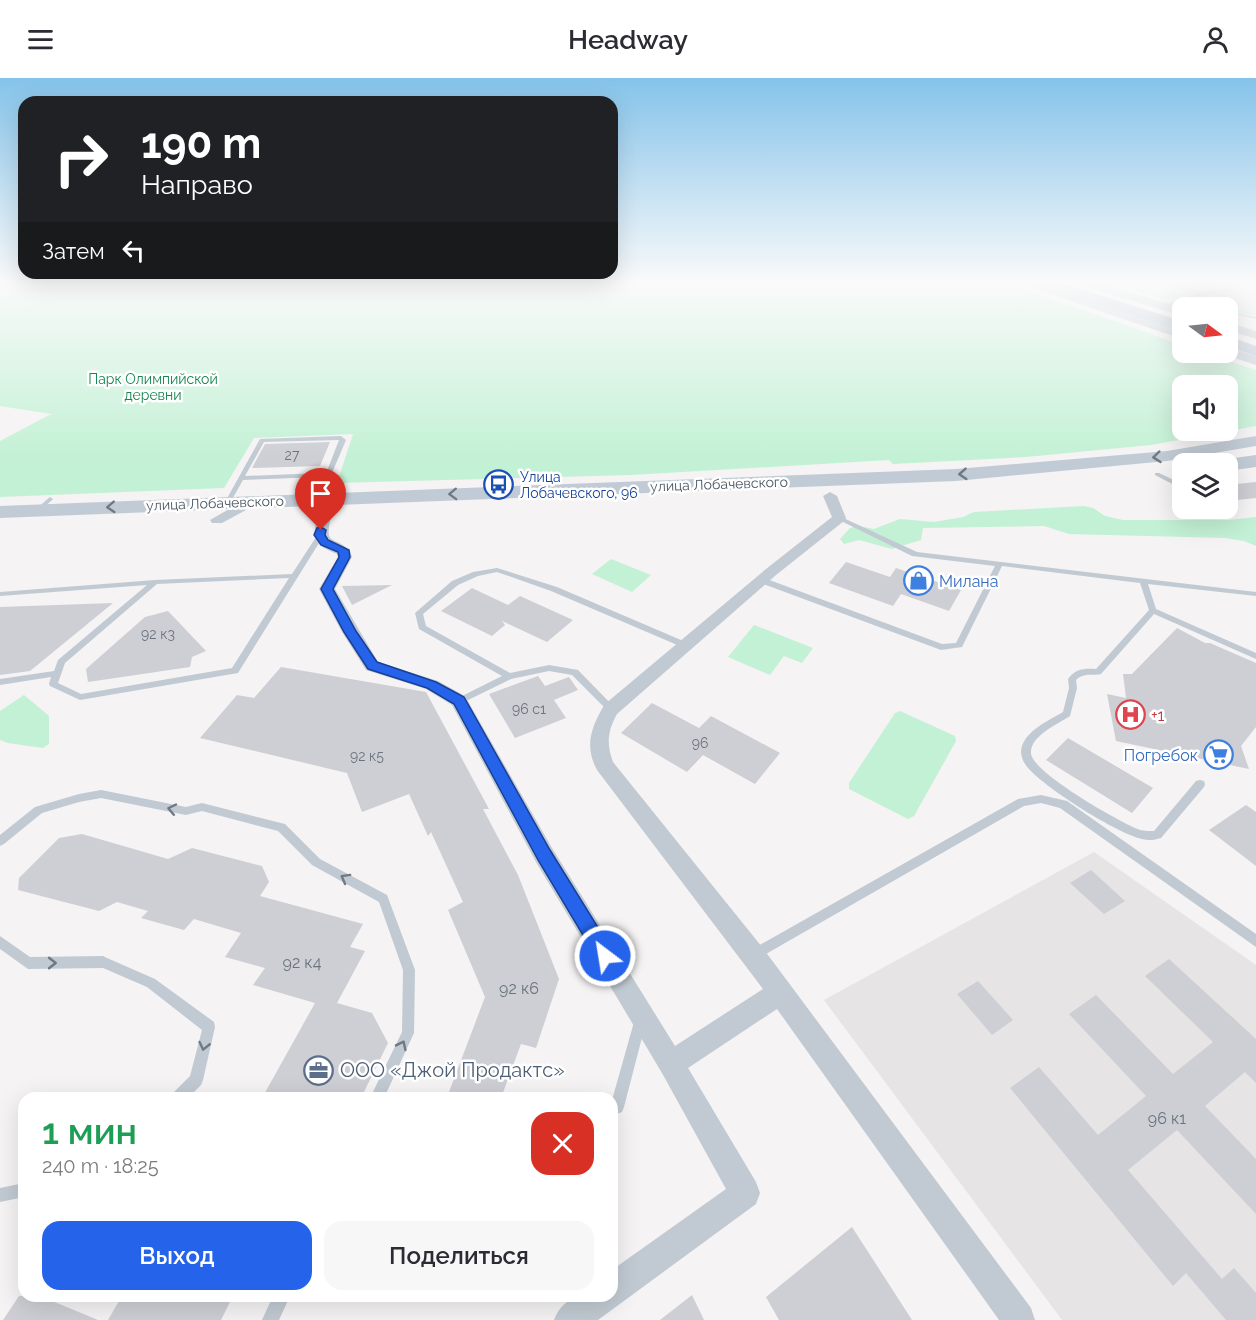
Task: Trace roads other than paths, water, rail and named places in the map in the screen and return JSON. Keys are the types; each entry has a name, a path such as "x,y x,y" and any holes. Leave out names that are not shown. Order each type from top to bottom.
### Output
{"main road":[{"path":"1238,343 1254,347"},
{"path":"1238,349 1254,347"},
{"name":"улица Лобачевского","path":"0,512 44,505 228,502 956,475 1146,458 1256,441"},
{"path":"1238,463 1256,461"},
{"path":"1115,479 1172,472"},
{"name":"улица Лобачевского","path":"0,529 217,520 322,526 1094,481"}],"street":[{"path":"830,496 839,518 761,580 611,709 601,726 597,745 604,765 753,955 1019,1320"},
{"path":"217,520 239,510 239,507 228,502"},
{"path":"322,526 324,543 344,550 345,557 327,589 350,632 372,666 432,685 459,701 544,855 746,1193 618,1286"},
{"path":"671,1064 780,993"},
{"path":"570,1320 596,1302"}],"lane":[{"path":"228,502 261,440 341,438 343,440 330,472 322,475 241,478"},
{"path":"1157,474 1172,482"},
{"path":"839,518 915,554 1256,594"},
{"path":"155,582 61,662 53,684 80,697 235,671 322,526"},
{"path":"761,580 941,647 959,645 999,564"},
{"path":"509,676 422,627 418,613 455,583 476,574 497,570 554,589 685,645"},
{"path":"0,594 155,582 294,576"},
{"path":"1144,582 1153,610 1256,656"},
{"path":"1153,610 1098,672 1083,671 1076,674 1072,679 1073,688 1067,714 1047,726 1031,740 1026,749 1027,760 1037,772 1059,788 1130,830 1143,835 1157,835 1200,784"},
{"path":"459,701 509,676 549,669 575,672 611,709"},
{"path":"0,682 57,673"},
{"path":"0,841 39,810 101,794 186,812 202,807 281,827 316,862 383,899 408,970 408,1033 379,1092"},
{"path":"753,955 1022,802 1041,799 1063,804 1256,941"},
{"path":"0,942 28,963 103,962 151,983 209,1027 196,1080 184,1092"},
{"path":"618,1103 642,1017"},
{"path":"0,1195 18,1191"},
{"path":"270,1320 279,1302"}],"place":[{"name":"Улица Лобачевского, 96","path":"499,485"},
{"name":"Милана","path":"918,581"},
{"name":"+1","path":"1130,715"},
{"name":"Погребок","path":"1219,755"},
{"name":"ООО «Джой Продактс»","path":"319,1070"}],"park label":[{"name":"Парк Олимпийской деревни","path":"153,388"}]}
